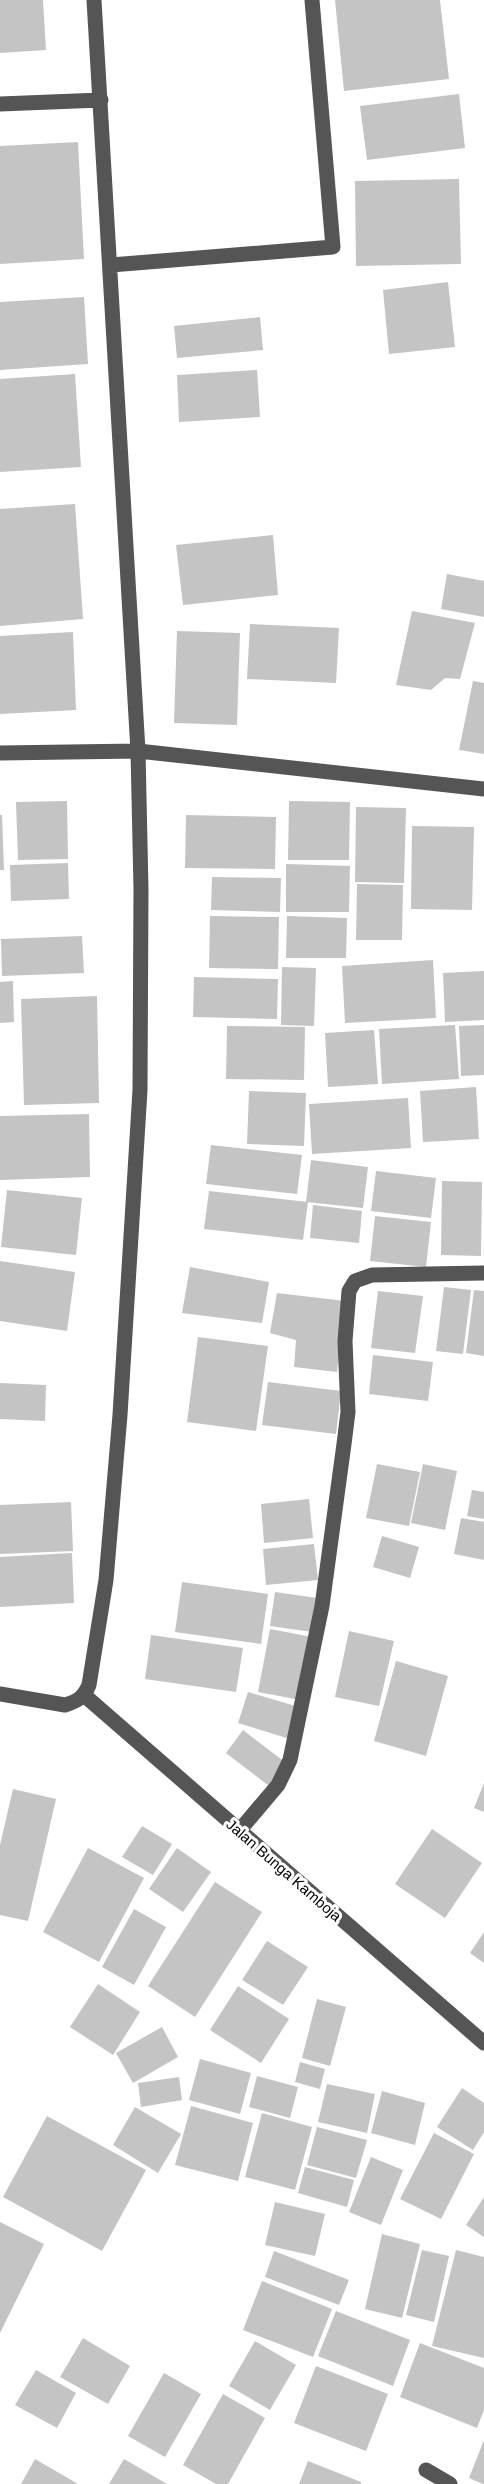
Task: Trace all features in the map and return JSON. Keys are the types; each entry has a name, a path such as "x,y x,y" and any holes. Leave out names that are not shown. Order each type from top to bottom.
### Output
{"street":[{"path":"0,1694 65,1705 75,1702 84,1695 92,1670 106,1580 120,1415 139,1101 141,889 138,751 94,0"},
{"path":"111,265 333,247 312,0"},
{"path":"0,104 101,100"},
{"path":"0,753 138,751 484,789"},
{"path":"239,1831 271,1795 285,1773 307,1683 328,1568 348,1412 346,1311 351,1285 355,1281 372,1275 484,1273"},
{"name":"Jalan Bunga Kamboja","path":"84,1695 484,2043"},
{"path":"426,2470 450,2484"}],"building":[{"path":"0,0 43,0 46,50 0,53"},
{"path":"335,0 440,0 449,79 344,91"},
{"path":"459,94 465,148 367,160 360,106"},
{"path":"78,142 84,259 0,264 0,146"},
{"path":"459,179 461,264 356,266 355,181"},
{"path":"448,282 455,347 389,354 383,290"},
{"path":"84,297 88,364 0,370 0,302"},
{"path":"260,317 263,350 177,358 174,326"},
{"path":"257,370 260,417 179,422 177,375"},
{"path":"75,374 81,467 0,472 0,379"},
{"path":"75,504 83,619 0,626 0,509"},
{"path":"273,535 278,595 183,605 176,545"},
{"path":"447,574 484,581 484,617 441,609"},
{"path":"412,611 475,623 460,679 445,678 431,690 396,685"},
{"path":"250,624 339,628 336,683 247,679"},
{"path":"177,631 240,633 237,725 174,723"},
{"path":"73,632 76,710 0,714 0,636"},
{"path":"473,681 484,683 484,754 459,750"},
{"path":"67,801 68,859 18,860 16,802"},
{"path":"289,801 350,802 349,860 288,860"},
{"path":"356,807 406,808 404,883 355,882"},
{"path":"0,815 2,815 4,870 0,870"},
{"path":"186,815 276,817 275,869 185,868"},
{"path":"412,826 474,827 472,910 411,909"},
{"path":"68,863 69,899 11,901 10,865"},
{"path":"286,864 350,866 349,912 286,912"},
{"path":"212,877 281,878 280,912 211,910"},
{"path":"357,884 403,885 402,940 356,940"},
{"path":"210,916 279,917 278,969 209,968"},
{"path":"287,916 347,918 346,958 286,958"},
{"path":"82,936 84,973 2,976 1,939"},
{"path":"433,960 436,1018 345,1023 342,966"},
{"path":"282,967 316,968 314,1026 281,1025"},
{"path":"484,971 484,1020 445,1022 443,973"},
{"path":"194,977 278,979 277,1019 193,1017"},
{"path":"13,981 14,1022 0,1023 0,982"},
{"path":"97,996 99,1103 24,1105 21,999"},
{"path":"455,1025 459,1079 382,1084 379,1029"},
{"path":"484,1025 484,1075 461,1076 459,1026"},
{"path":"227,1026 305,1027 304,1080 226,1079"},
{"path":"374,1030 378,1084 328,1087 325,1033"},
{"path":"476,1087 479,1139 423,1142 420,1091"},
{"path":"249,1091 306,1093 304,1146 247,1144"},
{"path":"408,1098 411,1148 312,1154 309,1104"},
{"path":"89,1114 90,1177 0,1180 0,1116"},
{"path":"211,1145 302,1155 297,1194 206,1184"},
{"path":"311,1160 368,1167 363,1208 306,1202"},
{"path":"376,1171 436,1178 431,1218 371,1211"},
{"path":"442,1181 482,1182 481,1256 441,1255"},
{"path":"7,1190 82,1198 76,1255 1,1247"},
{"path":"209,1191 308,1202 303,1240 204,1229"},
{"path":"313,1205 362,1211 359,1243 310,1238"},
{"path":"375,1216 431,1222 426,1267 370,1261"},
{"path":"0,1261 75,1272 67,1331 0,1321"},
{"path":"190,1267 269,1282 262,1323 182,1313"},
{"path":"444,1287 471,1290 463,1354 436,1351"},
{"path":"474,1290 484,1291 484,1356 466,1353"},
{"path":"378,1291 423,1296 415,1353 371,1348"},
{"path":"277,1293 345,1301 337,1372 294,1367 296,1340 270,1333"},
{"path":"198,1337 268,1346 256,1431 187,1422"},
{"path":"373,1355 433,1362 428,1401 369,1394"},
{"path":"268,1382 341,1391 336,1434 262,1425"},
{"path":"0,1383 46,1385 45,1421 0,1419"},
{"path":"377,1464 420,1472 409,1526 366,1518"},
{"path":"423,1464 457,1471 445,1530 411,1523"},
{"path":"472,1490 484,1492 484,1519 467,1516"},
{"path":"309,1499 313,1538 264,1543 261,1504"},
{"path":"71,1502 73,1551 0,1554 0,1505"},
{"path":"461,1518 484,1522 484,1560 454,1554"},
{"path":"382,1536 419,1547 410,1578 373,1567"},
{"path":"314,1544 318,1580 266,1585 263,1549"},
{"path":"72,1553 74,1603 0,1607 0,1557"},
{"path":"182,1582 268,1594 261,1644 175,1632"},
{"path":"275,1592 317,1598 312,1632 270,1626"},
{"path":"270,1629 312,1637 300,1700 258,1692"},
{"path":"349,1631 394,1641 379,1706 335,1697"},
{"path":"151,1635 243,1648 236,1692 145,1679"},
{"path":"396,1661 448,1676 426,1756 374,1741"},
{"path":"248,1692 299,1707 290,1739 238,1723"},
{"path":"243,1730 286,1763 269,1786 226,1753"},
{"path":"484,1783 484,1812 474,1808"},
{"path":"13,1789 56,1799 28,1921 0,1915 0,1845"},
{"path":"142,1826 172,1844 153,1875 122,1857"},
{"path":"432,1829 482,1863 445,1918 395,1884"},
{"path":"88,1848 144,1878 99,1962 43,1932"},
{"path":"177,1848 211,1872 183,1912 149,1889"},
{"path":"215,1882 262,1912 195,2017 148,1986"},
{"path":"134,1909 166,1927 134,1985 102,1967"},
{"path":"484,1932 484,1963 470,1953"},
{"path":"267,1941 308,1967 283,2005 242,1980"},
{"path":"98,1984 140,2012 113,2055 70,2027"},
{"path":"238,1986 289,2019 261,2063 210,2030"},
{"path":"317,1999 346,2007 330,2066 302,2058"},
{"path":"162,2027 178,2057 133,2083 116,2053"},
{"path":"200,2059 251,2073 240,2114 189,2100"},
{"path":"300,2062 325,2069 320,2089 295,2082"},
{"path":"257,2076 298,2087 290,2118 249,2107"},
{"path":"179,2077 182,2100 141,2107 138,2083"},
{"path":"327,2084 375,2094 367,2133 318,2122"},
{"path":"462,2088 484,2103 484,2132 473,2150 437,2127"},
{"path":"382,2091 425,2103 415,2145 371,2133"},
{"path":"191,2106 253,2123 238,2181 175,2165"},
{"path":"135,2107 181,2134 158,2173 113,2145"},
{"path":"262,2113 312,2127 295,2190 245,2177"},
{"path":"47,2116 146,2170 102,2251 3,2197"},
{"path":"317,2127 367,2140 356,2178 307,2165"},
{"path":"434,2133 474,2154 441,2219 400,2199"},
{"path":"371,2157 403,2170 381,2225 349,2212"},
{"path":"305,2167 354,2180 347,2207 298,2193"},
{"path":"484,2197 484,2237 466,2225"},
{"path":"275,2202 325,2214 315,2256 265,2245"},
{"path":"0,2222 44,2244 0,2333"},
{"path":"382,2234 420,2244 402,2318 365,2309"},
{"path":"422,2250 449,2256 434,2322 406,2315"},
{"path":"456,2250 484,2257 484,2358 432,2346"},
{"path":"274,2251 349,2280 339,2305 265,2277"},
{"path":"262,2281 332,2309 313,2357 243,2330"},
{"path":"336,2311 410,2340 393,2386 318,2356"},
{"path":"83,2338 130,2366 108,2404 60,2377"},
{"path":"255,2341 296,2365 270,2410 229,2386"},
{"path":"420,2343 484,2368 484,2410 477,2428 400,2397"},
{"path":"316,2366 388,2394 366,2451 294,2423"},
{"path":"36,2370 76,2393 57,2428 15,2405"},
{"path":"164,2373 201,2394 165,2457 128,2436"},
{"path":"223,2394 265,2418 228,2484 216,2484 183,2465"},
{"path":"484,2440 484,2484 483,2484 469,2478"},
{"path":"35,2459 78,2484 21,2484"},
{"path":"124,2459 167,2484 109,2484"},
{"path":"308,2461 361,2482 361,2484 299,2484"}]}
